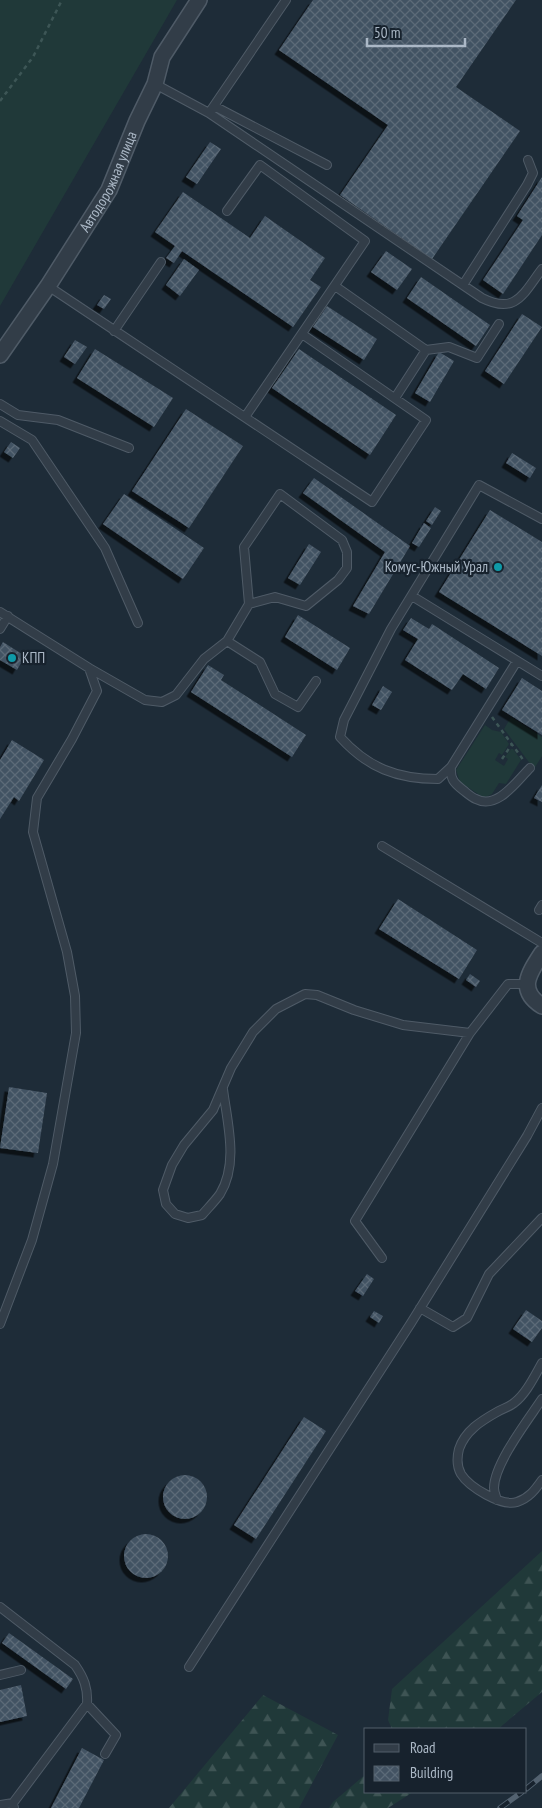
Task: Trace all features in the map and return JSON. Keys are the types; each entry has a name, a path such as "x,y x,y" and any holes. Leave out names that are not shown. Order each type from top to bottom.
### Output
{"street":[{"name":"Автодорожная улица","path":"0,355 48,286 109,190 136,121 155,84 162,57 199,0"},
{"path":"542,953 532,969 527,984 529,995 542,1006"}],"lane":[{"path":"212,109 286,0"},
{"path":"155,84 212,109 327,165"},
{"path":"212,109 482,298 495,304 507,304 518,300 542,269"},
{"path":"463,285 527,185 533,173 528,160"},
{"path":"227,211 260,165 365,241 245,417"},
{"path":"114,330 161,262"},
{"path":"48,286 372,502 426,420 302,334"},
{"path":"335,286 426,350 449,347 477,358 500,324"},
{"path":"395,398 426,350"},
{"path":"0,404 18,415 58,420 129,448"},
{"path":"0,421 32,440 105,548 138,623"},
{"path":"517,661 451,767 438,779 391,774 355,754 340,737 344,720 391,629 479,485 542,519"},
{"path":"0,612 89,668 145,700 162,702 176,695 204,659 227,641 249,604 244,547 280,494 342,540 347,552 347,568 338,580 306,606 275,597 249,604"},
{"path":"412,596 542,676"},
{"path":"0,629 8,616"},
{"path":"227,641 260,662 275,694 298,707 316,681"},
{"path":"0,1324 32,1240 53,1164 76,1032 75,996 67,952 33,832 37,798 72,739 97,691 89,668"},
{"path":"451,767 450,776 456,784 475,799 485,802 493,801 503,794 530,768"},
{"path":"382,846 542,943"},
{"path":"382,1258 355,1221 470,1033 508,984 527,984"},
{"path":"223,1089 231,1148 227,1175 220,1193 202,1215 188,1218 175,1214 166,1204 163,1190 172,1165 184,1145 213,1110 231,1068 253,1032 276,1009 305,994 317,995 354,1010 403,1025 470,1033"},
{"path":"190,1667 420,1308 527,1136 542,1108"},
{"path":"420,1308 453,1327 467,1318 489,1274 542,1218"},
{"path":"542,1363 523,1394 513,1404 480,1422 466,1434 459,1449 457,1462 461,1474 468,1482 480,1491 502,1502 515,1503 532,1494 542,1480"},
{"path":"497,1500 494,1488 497,1474 509,1450 542,1398"},
{"path":"0,1607 74,1664 83,1676 88,1690 87,1704 14,1806 0,1806"},
{"path":"0,1675 21,1670"},
{"path":"87,1704 116,1735 106,1754"}],"path":[{"path":"0,101 33,57 62,0"},
{"path":"487,710 530,768"},
{"path":"502,759 512,744"}],"green space":[{"path":"0,0 177,0 0,306"},
{"path":"511,717 542,737 542,756 534,769 504,729"},
{"path":"485,725 492,730 501,732 509,744 502,755 499,753 495,760 504,766 508,759 505,757 513,749 521,760 506,784 499,783 492,794 484,798 460,782 456,770"},
{"path":"542,1551 542,1692 499,1728 392,1728 388,1720 392,1689"},
{"path":"263,1695 338,1735 299,1808 169,1808"},
{"path":"364,1776 364,1793 411,1793 388,1808 329,1808 333,1802"}],"building":[{"path":"313,0 516,0 456,87 520,131 432,259 340,195 388,125 279,50"},
{"path":"210,142 221,149 197,184 186,177"},
{"path":"542,177 542,235 503,294 483,280 523,220 517,216"},
{"path":"183,192 250,238 265,216 325,258 310,280 321,287 293,327 182,251 174,263 166,258 175,246 155,232"},
{"path":"386,251 412,269 397,290 371,272"},
{"path":"184,259 199,270 180,296 166,285"},
{"path":"421,277 490,325 476,346 407,298"},
{"path":"104,295 111,299 104,309 97,305"},
{"path":"327,306 377,339 364,360 313,327"},
{"path":"522,314 542,327 504,384 485,371"},
{"path":"75,340 87,347 75,364 64,357"},
{"path":"95,349 173,398 154,427 77,378"},
{"path":"299,349 396,415 370,455 272,388"},
{"path":"439,352 454,361 430,402 415,393"},
{"path":"186,409 243,446 189,528 132,491"},
{"path":"11,442 20,448 13,458 4,452"},
{"path":"512,453 536,468 530,478 506,463"},
{"path":"314,478 410,546 369,614 353,606 385,552 303,493"},
{"path":"124,494 204,548 183,579 103,524"},
{"path":"435,507 441,511 432,525 426,521"},
{"name":"Комус-Южный Урал","path":"490,510 542,542 542,656 439,592"},
{"path":"424,523 431,528 419,547 412,543"},
{"path":"309,544 321,552 300,585 288,578"},
{"path":"298,615 350,648 337,670 285,637"},
{"path":"411,618 429,629 432,624 499,668 486,689 463,674 452,690 405,660 418,639 403,630"},
{"name":"КПП","path":"3,642 25,656 17,670 0,660 0,647"},
{"path":"208,665 224,675 221,680 306,735 292,757 191,692"},
{"path":"522,678 542,691 542,735 502,710"},
{"path":"383,686 392,692 381,710 372,705"},
{"path":"12,740 44,760 19,801 14,797 0,819 0,760"},
{"path":"542,785 542,802 534,798"},
{"path":"398,899 477,950 459,979 379,929"},
{"path":"470,974 480,981 476,987 466,980"},
{"path":"9,1087 47,1093 38,1153 0,1148"},
{"path":"367,1274 374,1279 363,1296 355,1291"},
{"path":"526,1310 542,1321 542,1328 532,1342 513,1329"},
{"path":"374,1311 383,1316 379,1323 370,1317"},
{"path":"304,1417 326,1431 256,1539 234,1525"},
{"path":"189,1475 201,1481 206,1488 206,1506 201,1513 194,1518 181,1519 169,1513 164,1506 163,1493 169,1481 176,1476"},
{"path":"150,1534 162,1540 167,1547 167,1565 162,1572 155,1577 142,1578 130,1572 125,1565 124,1552 130,1540 137,1535"},
{"path":"9,1633 73,1679 66,1689 2,1643"},
{"path":"21,1685 27,1716 0,1722 0,1690"},
{"path":"82,1748 104,1760 79,1808 51,1808"}],"railway":[{"path":"527,1788 542,1776"},
{"path":"500,1808 521,1793"}],"place":[{"name":"Комус-Южный Урал","path":"498,567"},
{"name":"КПП","path":"12,658"}]}
